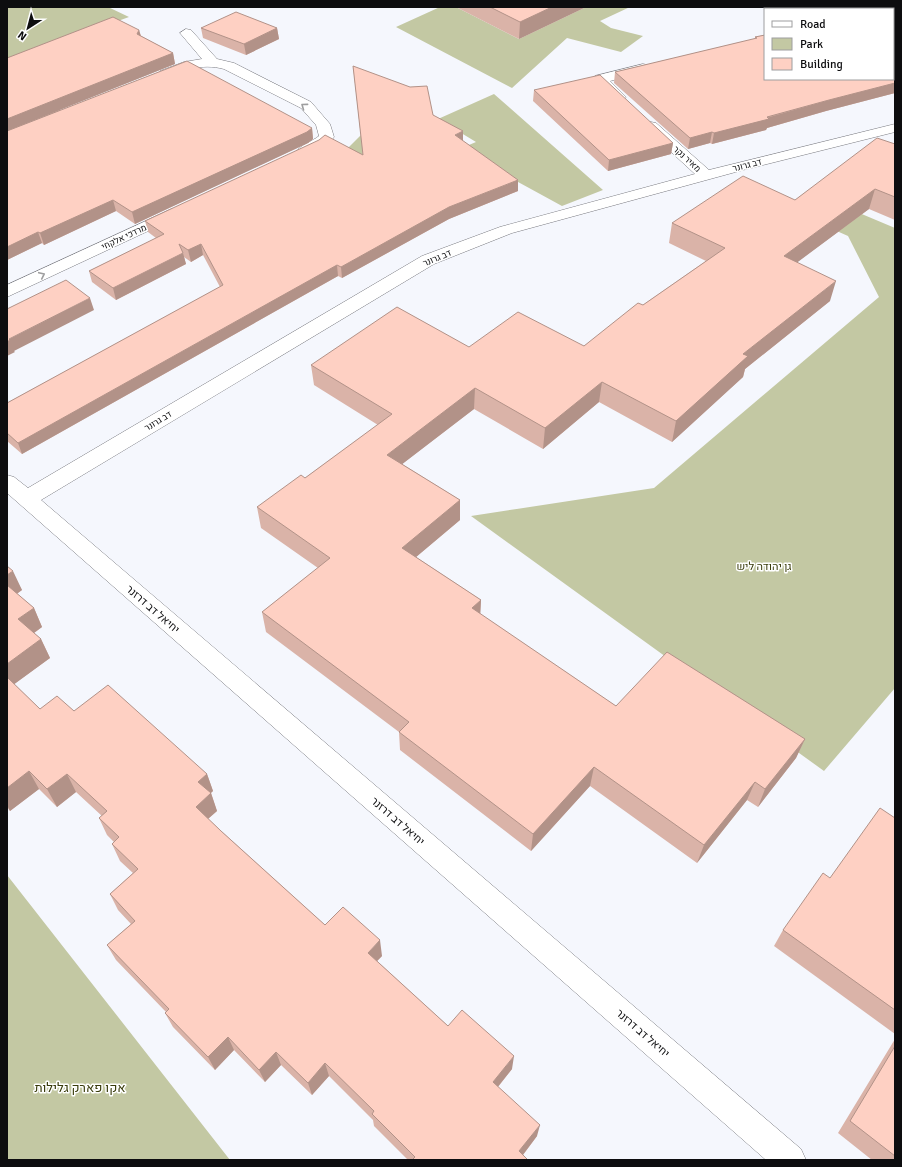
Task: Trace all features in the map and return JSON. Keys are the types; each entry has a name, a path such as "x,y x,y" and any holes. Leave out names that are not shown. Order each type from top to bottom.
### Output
{"street":[{"path":"186,33 212,62"},
{"path":"153,79 189,65 212,62 229,66 306,105 323,124 326,137 314,147 286,160"},
{"path":"629,106 600,79 660,64"},
{"name":"מאיר נקר","path":"641,117 706,176"},
{"name":"דב גרונר","path":"26,499 428,260 506,230 706,176 895,128"},
{"name":"מרדכי אלקחי","path":"7,292 186,208"},
{"name":"יחיאל דב דרזנר","path":"7,482 790,1160"}],"green space":[{"path":"7,7 108,7 129,17 7,61"},
{"path":"440,7 456,7 519,39 586,7 630,7 600,21 611,28 643,36 621,52 567,38 512,88 396,27"},
{"path":"494,94 603,190 562,206 485,164 410,185 347,149 367,129 431,161 476,142 438,119"},
{"name":"גן יהודה ליש","path":"807,191 895,228 895,688 824,771 471,516 654,488 879,297 848,236 785,208"},
{"name":"אקו פארק גלילות","path":"7,875 230,1160 7,1160"}],"building":[{"path":"490,7 552,7 520,22"},
{"path":"895,7 895,83 767,117 769,119 714,133 712,132 690,138 615,72 764,35 764,80 894,80 894,8 870,8"},
{"path":"236,12 277,28 244,44 201,28"},
{"path":"113,17 139,30 137,34 173,53 7,119 7,58"},
{"path":"187,61 312,128 307,132 132,212 113,200 7,247 7,131"},
{"path":"353,66 410,87 427,86 433,115 463,131 455,135 518,180 449,207 341,267 337,265 18,443 7,433 7,403 223,285 201,244 188,250 179,244 183,253 113,288 89,271 164,234 145,221 319,140 325,135 363,155"},
{"path":"600,75 673,143 609,160 534,90"},
{"path":"877,138 895,144 895,197 875,189 784,256 836,281 743,354 748,356 676,421 602,382 545,428 475,388 387,455 460,500 402,548 481,600 472,608 616,706 667,652 805,739 765,789 755,782 704,845 594,767 533,834 399,732 409,722 262,612 330,558 257,507 301,475 305,478 392,414 311,365 397,307 469,347 518,312 584,346 638,303 643,305 725,248 672,223 743,176 795,200"},
{"path":"66,280 90,298 9,339 10,340 7,342 7,309"},
{"path":"7,566 13,571 7,575"},
{"path":"7,585 34,608 18,619 41,639 7,664"},
{"path":"7,677 40,709 57,696 74,711 108,685 207,774 198,782 211,793 196,807 221,831 325,925 343,907 380,940 368,953 448,1026 462,1010 514,1056 493,1082 540,1125 519,1151 528,1160 412,1160 415,1157 372,1114 374,1111 325,1063 308,1083 276,1052 259,1070 228,1037 208,1057 165,1013 169,1009 107,945 135,921 110,894 138,869 112,844 119,837 99,818 107,811 67,774 47,789 29,771 7,788"},
{"path":"880,808 895,818 895,1010 783,930 823,873 830,878"},
{"path":"895,1046 895,1156 850,1121"}]}
